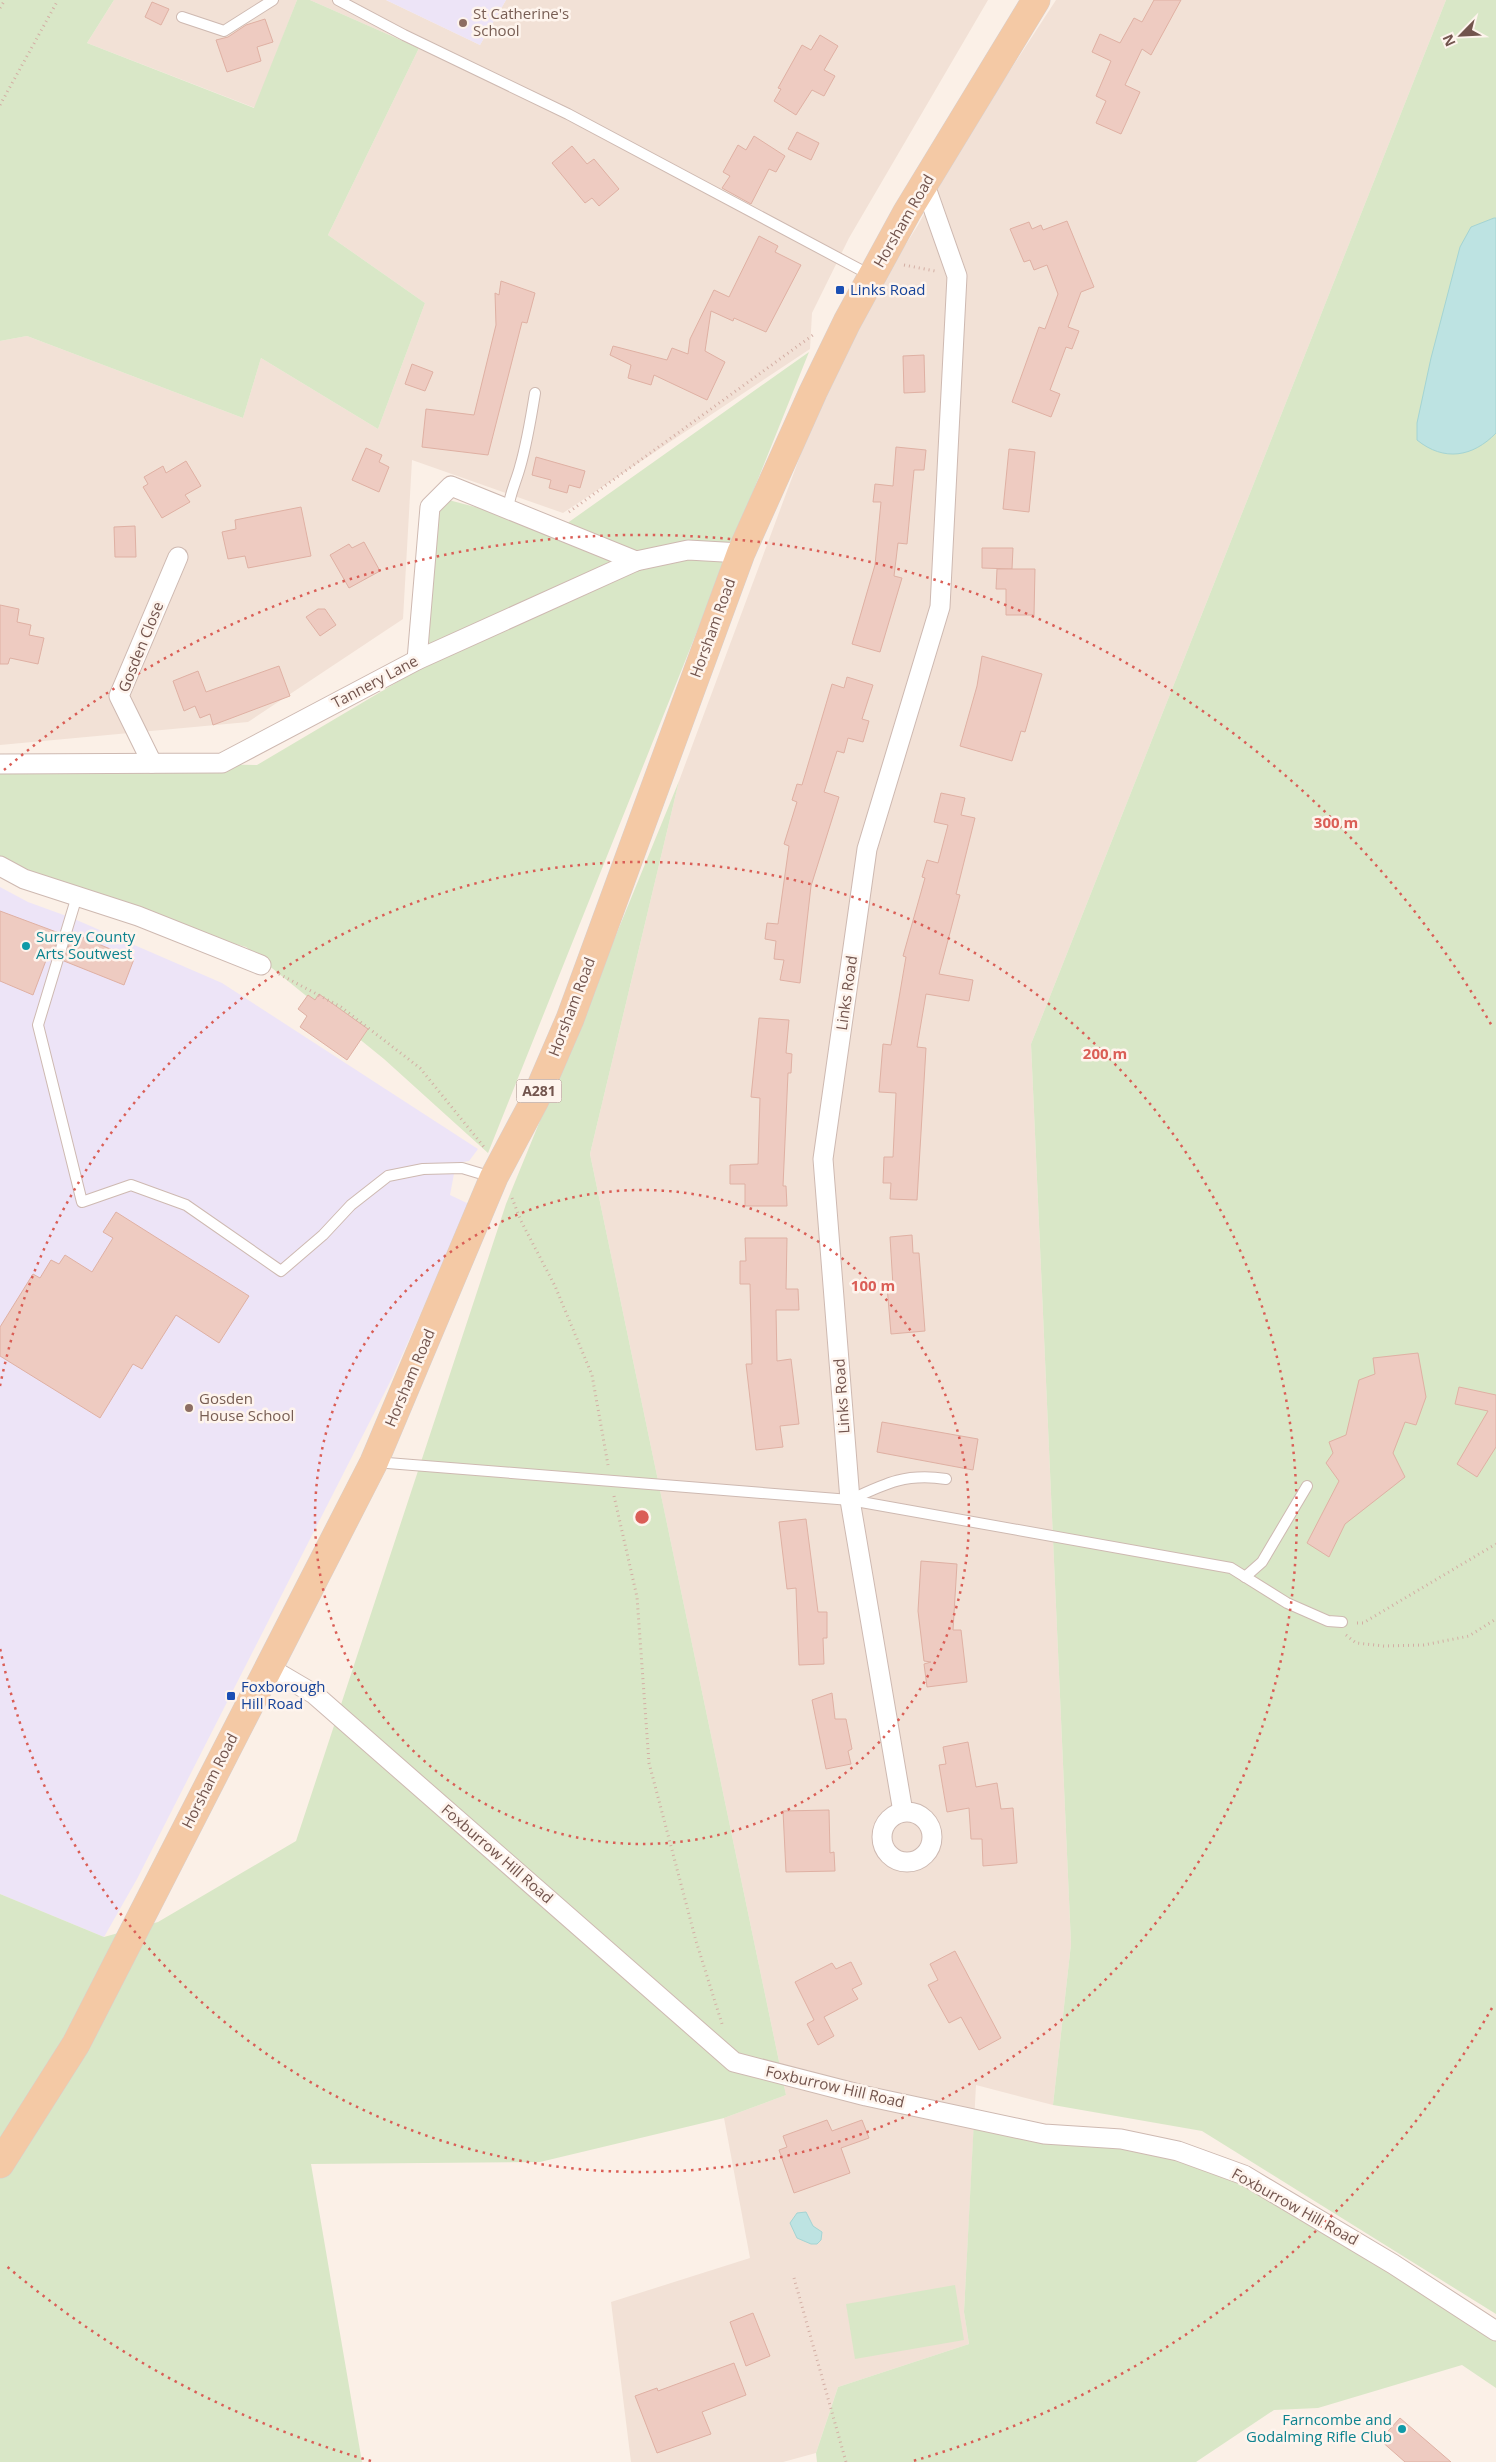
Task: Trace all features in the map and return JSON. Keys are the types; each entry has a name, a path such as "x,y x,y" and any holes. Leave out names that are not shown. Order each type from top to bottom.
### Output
{"main road":[{"name":"Horsham Road","path":"0,2164 76,2044 374,1462 497,1172 535,1100 570,1019 741,553 813,392 847,322 907,212 1036,0"}],"street":[{"name":"Links Road","path":"903,1812 850,1500 823,1159 867,849 940,607 957,276 925,185"},
{"path":"416,660 430,507 452,486 636,561"},
{"name":"Tannery Lane","path":"0,764 222,764 416,660 636,561 688,550 741,553"},
{"name":"Gosden Close","path":"152,764 119,696 178,557"},
{"path":"0,866 24,880 138,916 260,965"},
{"name":"Foxburrow Hill Road","path":"268,1667 314,1694 734,2062 866,2096 1044,2134 1121,2139 1178,2151 1244,2175 1393,2264 1496,2330"}],"lane":[{"path":"182,17 224,31 273,0"},
{"path":"338,0 404,35 568,114 872,276"},
{"path":"508,509 510,492 520,470 526,445 535,393"},
{"path":"78,896 38,1024 82,1202 131,1185 186,1205 281,1271 323,1235 351,1205 388,1176 424,1170 462,1168 497,1172"},
{"path":"374,1462 850,1500 1232,1568 1287,1603 1328,1621 1342,1622"},
{"path":"850,1500 906,1477 924,1476 946,1479"},
{"path":"1245,1577 1262,1562 1307,1486"}],"path":[{"path":"0,8 5,0"},
{"path":"0,105 58,0"},
{"path":"901,264 957,276"},
{"path":"550,526 814,334 847,322"},
{"path":"260,965 341,1007 420,1068 497,1172 520,1221 555,1286 592,1375 611,1482 637,1596 649,1763 696,1941 723,2025"},
{"path":"1342,1622 1362,1623 1496,1544"},
{"path":"1328,1621 1356,1643 1384,1646 1424,1645 1469,1636 1496,1619"},
{"path":"794,2278 846,2462"}],"shaded area":[{"path":"114,0 297,0 255,108 87,43"},
{"path":"310,0 386,0 480,45 506,0 988,0 849,238 812,313 810,349 563,513 412,460 403,619 248,722 0,745 0,341 27,336 243,418 261,358 378,429 425,303 328,235 419,48"},
{"name":"St Catherine's School","path":"386,0 506,0 480,45"},
{"path":"1056,0 1446,0 1031,1044 1071,1944 1053,2105 976,2085 964,2312 969,2344 838,2387 816,2453 783,2462 631,2462 611,2302 750,2258 724,2118 786,2095 590,1154 679,781 840,349 918,225 964,141"},
{"name":"Gosden House School","path":"0,887 28,902 72,918 222,983 478,1149 469,1161 456,1163 450,1195 469,1204 392,1378 137,1879 104,1937 0,1894"}],"green space":[{"path":"0,0 114,0 87,43 254,108 297,0 310,0 419,48 328,235 425,303 378,429 261,358 243,418 27,336 0,341"},
{"path":"1446,0 1496,0 1496,2314 1202,2131 1053,2105 1071,1944 1031,1044"},
{"path":"809,352 488,1153 384,1059 246,947 54,893 0,867 0,760 257,765 421,668 441,498 559,529"},
{"path":"679,781 590,1154 786,2095 724,2118 540,2162 311,2164 362,2462 0,2462 0,1894 104,1937 158,1922 296,1841 506,1204"},
{"path":"974,2119 1144,2144 1244,2175 1496,2331 1496,2388 1462,2365 1318,2408 1274,2410 1196,2462 817,2462 816,2453 838,2387 969,2344 964,2312"},
{"path":"955,2285 964,2340 855,2359 846,2304"}],"water":[{"path":"1496,218 1496,433 1487,441 1468,452 1448,454 1438,452 1417,440 1417,423 1431,358 1460,247 1471,227"},
{"path":"806,2212 813,2226 822,2232 821,2240 817,2244 811,2244 797,2238 790,2223 797,2213"}],"building":[{"path":"1154,0 1181,0 1151,55 1142,49 1125,85 1140,92 1121,134 1096,123 1106,101 1096,96 1111,61 1092,52 1100,34 1120,43 1134,18 1142,22"},
{"path":"152,2 169,9 161,25 145,17"},
{"path":"265,19 273,42 257,47 261,61 227,72 216,40 228,37 246,25"},
{"path":"820,35 838,46 824,70 835,76 824,96 812,90 796,115 774,101 781,89 778,88 802,45 811,50"},
{"path":"797,132 819,143 811,160 788,149"},
{"path":"754,136 785,156 776,172 769,169 751,204 722,188 730,176 723,172 738,145 746,150"},
{"path":"572,146 587,164 594,159 619,189 599,206 592,198 585,203 552,163"},
{"path":"1067,221 1094,287 1081,292 1068,327 1079,331 1072,349 1066,347 1050,390 1060,394 1051,417 1012,402 1039,327 1045,329 1058,294 1047,265 1034,270 1030,260 1024,262 1010,229 1029,222 1032,229 1041,225 1043,230"},
{"path":"759,236 778,246 775,252 801,265 766,332 734,318 733,321 711,311 705,351 725,362 707,400 654,375 651,385 628,378 631,365 610,355 613,346 667,360 672,348 688,354 690,339 714,290 729,297"},
{"path":"501,281 535,293 527,323 522,322 488,455 422,447 426,409 474,415 496,325 495,293 499,295"},
{"path":"924,355 925,392 904,393 903,356"},
{"path":"412,364 433,372 425,391 405,384"},
{"path":"896,447 926,450 924,470 914,470 907,544 898,543 894,576 902,578 880,652 852,644 875,565 881,502 873,502 875,484 893,486"},
{"path":"366,448 382,455 379,462 389,467 379,492 352,480"},
{"path":"1009,449 1035,452 1029,512 1003,509"},
{"path":"536,457 585,471 580,488 569,485 567,493 549,488 551,480 532,475"},
{"path":"186,461 201,486 185,495 190,502 162,518 143,487 148,484 144,477 163,466 166,473"},
{"path":"301,507 311,556 248,568 245,556 228,559 222,532 236,529 235,520"},
{"path":"135,526 136,557 115,557 114,527"},
{"path":"364,542 380,571 349,588 330,555 349,544 352,548"},
{"path":"982,548 1013,548 1012,569 982,568"},
{"path":"997,569 1035,569 1034,615 1006,615 1006,589 996,589"},
{"path":"0,605 19,609 17,622 31,625 29,635 44,638 38,664 10,658 8,664 0,664"},
{"path":"318,609 325,609 336,625 320,636 306,617"},
{"path":"982,656 1042,674 1025,732 1021,731 1012,761 960,746 977,686"},
{"path":"279,666 290,696 213,725 210,714 200,718 195,706 184,711 173,681 198,671 206,692"},
{"path":"847,677 873,685 862,719 869,721 863,742 848,738 844,753 837,751 824,792 839,797 811,886 800,983 780,980 784,960 774,959 776,941 765,939 767,923 778,924 789,846 784,844 797,802 792,800 797,784 802,785 832,684 844,688"},
{"path":"941,793 965,798 961,815 975,818 956,894 960,895 939,974 973,980 969,1001 926,994 917,1047 926,1048 917,1200 890,1199 891,1183 883,1183 884,1157 893,1157 896,1093 879,1092 883,1044 891,1045 906,957 903,956 925,878 922,877 927,860 938,863 948,825 934,822"},
{"name":"Surrey County Arts Soutwest","path":"0,911 59,933 52,956 48,955 33,995 0,981"},
{"path":"77,935 134,959 124,985 64,961 71,938 75,939"},
{"path":"319,994 368,1029 347,1060 300,1027 307,1016 298,1009 308,995 315,1000"},
{"path":"759,1018 789,1020 786,1053 792,1054 791,1073 788,1073 783,1186 786,1186 787,1206 745,1206 745,1184 730,1184 730,1165 758,1164 760,1098 751,1097"},
{"path":"116,1212 249,1296 219,1343 176,1315 142,1369 133,1364 100,1418 0,1356 0,1327 33,1274 40,1278 51,1260 59,1264 65,1255 92,1272 113,1238 103,1232"},
{"path":"912,1235 913,1253 919,1253 925,1331 891,1334 887,1286 893,1286 890,1237"},
{"path":"745,1238 787,1238 786,1289 798,1289 799,1310 776,1310 777,1361 791,1359 799,1424 780,1426 783,1447 756,1450 746,1364 752,1364 750,1284 740,1284 740,1261 746,1261"},
{"path":"1418,1353 1426,1397 1416,1425 1405,1422 1393,1453 1405,1477 1345,1524 1329,1557 1307,1543 1339,1481 1326,1463 1333,1453 1329,1442 1346,1435 1359,1380 1375,1374 1373,1358"},
{"path":"1459,1387 1496,1395 1496,1447 1477,1477 1457,1464 1488,1411 1455,1404"},
{"path":"882,1422 978,1439 973,1470 877,1452"},
{"path":"806,1519 818,1612 827,1612 827,1638 823,1638 824,1664 799,1665 796,1588 787,1589 779,1522"},
{"path":"921,1561 957,1564 953,1630 961,1630 967,1682 927,1687 924,1664 931,1662 924,1661 918,1611"},
{"path":"832,1693 835,1719 846,1719 852,1749 848,1751 851,1764 826,1769 812,1700"},
{"path":"968,1742 976,1787 997,1783 1001,1809 1013,1808 1017,1863 983,1866 982,1839 971,1839 969,1808 947,1812 939,1765 946,1764 943,1747"},
{"path":"829,1810 830,1853 834,1852 835,1871 786,1872 783,1811"},
{"path":"955,1951 1001,2038 979,2050 961,2017 949,2023 928,1985 938,1980 930,1964"},
{"path":"851,1962 862,1984 852,1989 858,1999 824,2017 834,2036 818,2045 807,2024 814,2020 795,1982 832,1963 836,1969"},
{"path":"827,2120 832,2131 862,2120 869,2138 841,2148 850,2173 794,2193 779,2150 787,2147 783,2136"},
{"path":"753,2313 770,2356 746,2366 730,2322"},
{"path":"734,2363 746,2395 702,2412 711,2434 657,2453 635,2396 657,2388 658,2391"},
{"name":"Farncombe and Godalming Rifle Club","path":"1400,2418 1451,2462 1405,2462 1380,2440"}],"place":[{"name":"St Catherine's School","path":"463,23"},
{"name":"Links Road","path":"840,290"},
{"name":"Surrey County Arts Soutwest","path":"26,946"},
{"name":"Gosden House School","path":"189,1408"},
{"name":"Foxborough Hill Road","path":"231,1696"},
{"name":"Farncombe and Godalming Rifle Club","path":"1402,2429"}]}
